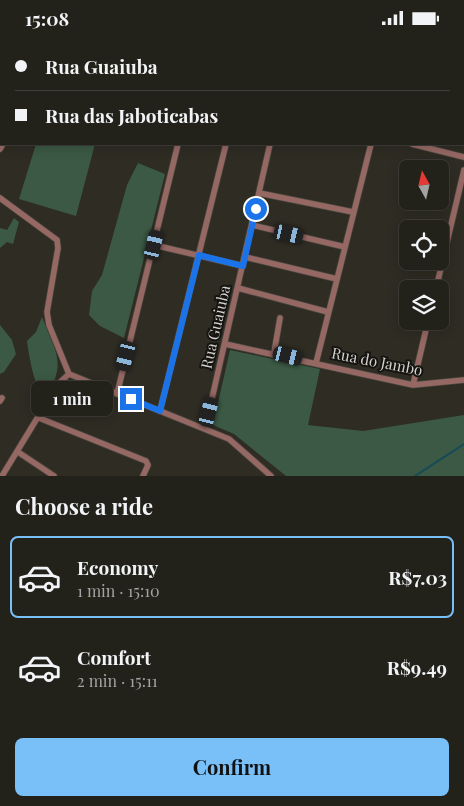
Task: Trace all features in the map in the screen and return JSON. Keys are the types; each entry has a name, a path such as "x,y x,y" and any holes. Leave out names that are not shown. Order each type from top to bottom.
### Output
{"street":[{"path":"117,393 178,145"},
{"path":"160,411 226,145"},
{"name":"Rua Guaiuba","path":"205,429 270,145"},
{"path":"316,363 371,145"},
{"path":"416,145 464,157"},
{"path":"438,280 464,170"},
{"path":"259,193 353,212"},
{"path":"0,198 57,240 58,248 47,312 49,325 69,374 205,429 234,443 271,476"},
{"path":"252,225 345,247"},
{"path":"154,245 243,266"},
{"path":"245,257 337,279"},
{"path":"238,288 328,312"},
{"path":"274,353 280,318"},
{"path":"413,385 426,330"},
{"name":"Rua do Jambo","path":"225,344 274,353 413,385 464,380"},
{"path":"2,476 58,384 69,374"},
{"path":"39,418 146,461 148,465 143,476"},
{"path":"18,452 54,476"}],"green space":[{"path":"36,145 95,145 76,216 19,199"},
{"path":"138,163 165,174 124,338 100,326 89,315 92,291 102,275 127,185"},
{"path":"14,218 19,222 13,244 7,242 0,248 0,228 7,230"},
{"path":"42,317 55,348 58,366 52,386 45,398 35,380 27,341 36,332"},
{"path":"0,325 12,340 16,354 4,372 0,374"},
{"path":"230,350 320,369 308,425 363,431 464,415 464,476 286,476 234,434 213,425"}],"waterway":[{"path":"415,476 464,444"}],"route":[{"path":"131,399 160,411 199,255 243,266 256,209"}]}
